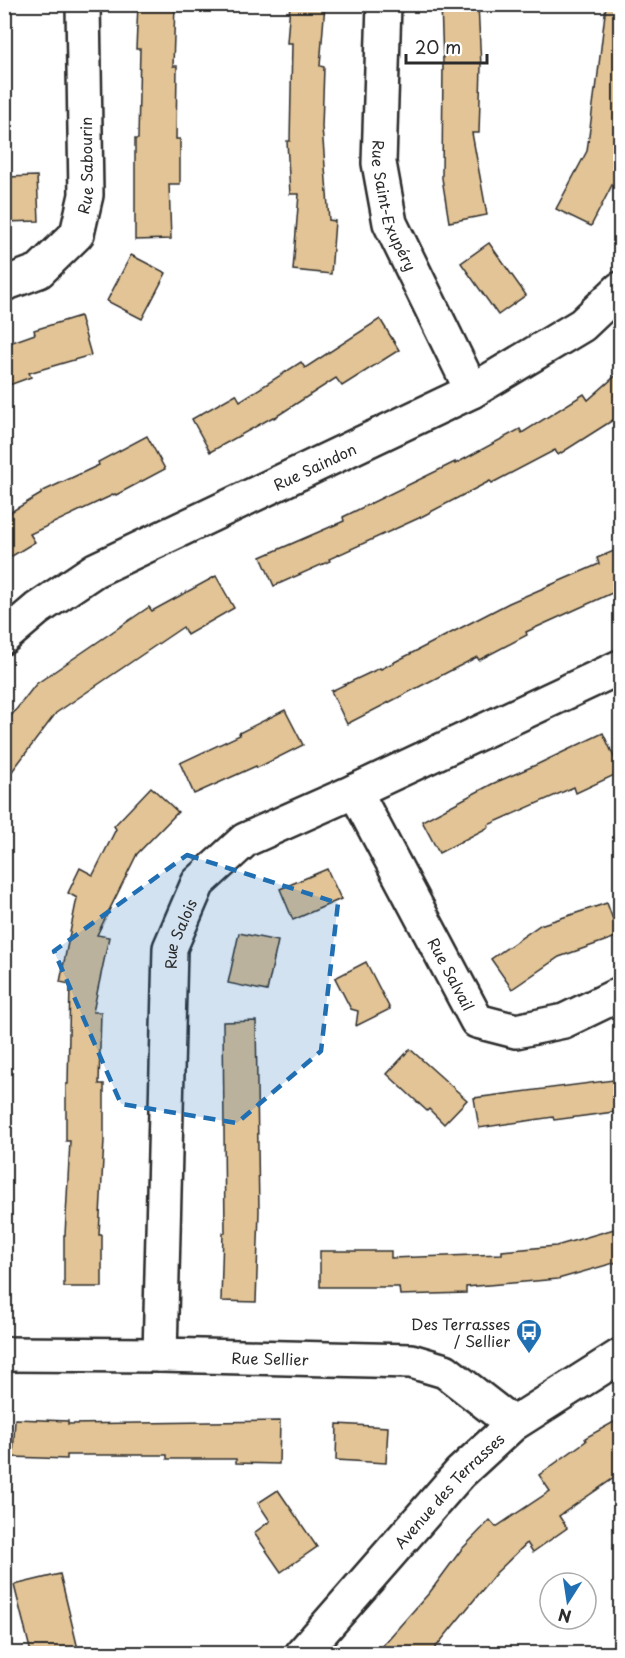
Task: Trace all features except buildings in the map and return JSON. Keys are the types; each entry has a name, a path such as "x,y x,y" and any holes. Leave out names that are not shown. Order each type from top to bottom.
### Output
{"street":[{"name":"Rue Sabourin","path":"4,284 39,271 77,234 86,195 83,4"},
{"name":"Rue Saint-Exupéry","path":"384,4 379,163 390,223 472,391"},
{"name":"Rue Saindon","path":"4,638 36,609 95,570 472,391 582,325 621,289"},
{"name":"Rue Salois","path":"160,1355 170,948 198,883 245,840 356,791 621,667"},
{"name":"Rue Salvail","path":"356,791 477,1021 516,1031 564,1021 621,994"},
{"name":"Rue Sellier","path":"4,1354 411,1360 445,1371 513,1424"},
{"name":"Avenue des Terrasses","path":"302,1653 460,1473 513,1424 621,1356"}],"highlighted area":[{"path":"187,855 338,903 321,1051 237,1123 121,1104 54,951"}],"place":[{"name":"Des Terrasses / Sellier","path":"529,1355"}]}
